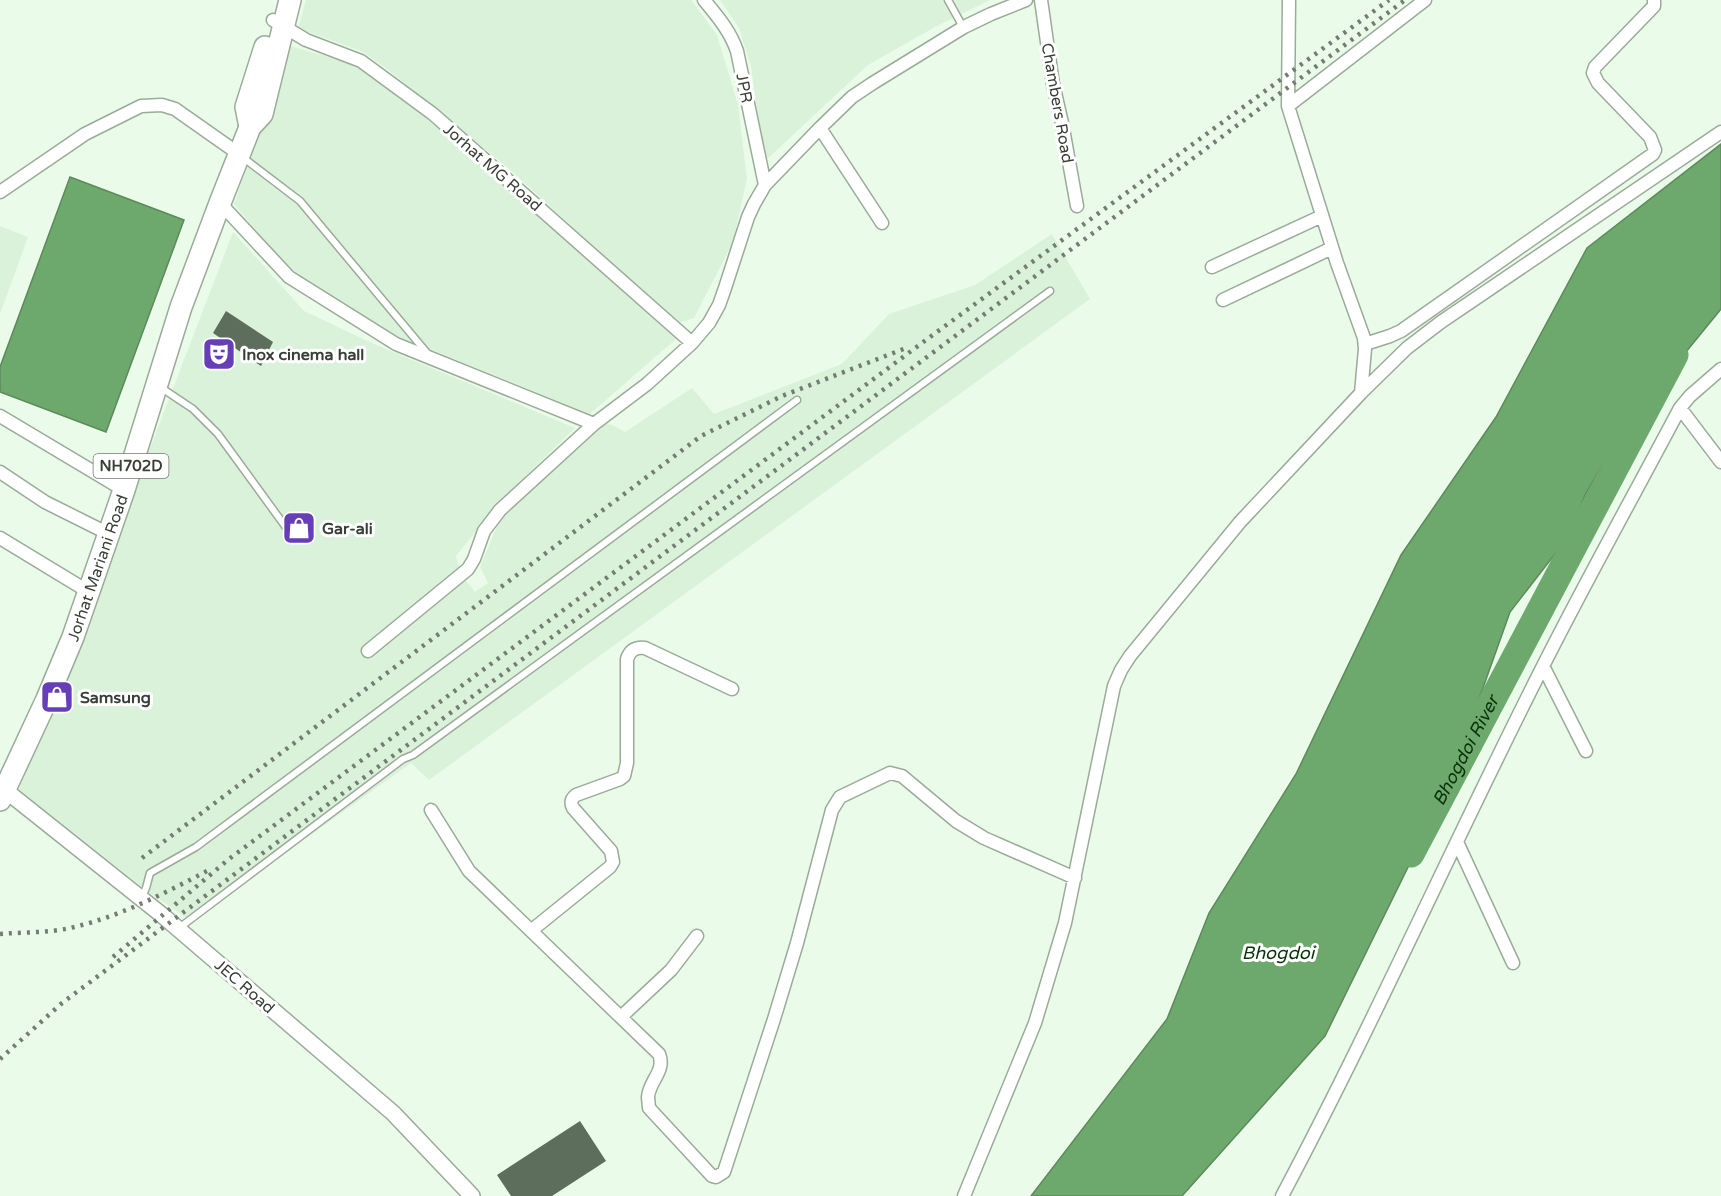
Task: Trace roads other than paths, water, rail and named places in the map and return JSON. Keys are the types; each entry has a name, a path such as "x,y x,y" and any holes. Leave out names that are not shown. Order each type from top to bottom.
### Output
{"highway":[{"name":"Jorhat Mariani Road","path":"2,795 73,637 124,490 181,307 238,154 250,127 262,114 282,10"}],"street":[{"name":"JPR","path":"704,0 725,26 737,51 765,185"},
{"path":"368,651 468,569 484,531 493,517 594,424 647,384 692,343 715,314 748,217 765,185 820,128 859,92 964,27 1026,0"},
{"name":"Chambers Road","path":"1041,0 1053,84 1077,206"},
{"path":"1289,0 1288,106 1332,248 1365,344 1361,393"},
{"path":"1288,106 1425,0"},
{"path":"1365,344 1401,331 1653,154 1655,150 1650,137 1598,83 1593,73 1595,67 1654,6 1654,0"},
{"name":"Jorhat MG Road","path":"282,10 306,40 361,61 433,114 692,343"},
{"path":"0,192 85,134 141,106 162,105 175,109 238,154"},
{"path":"820,128 882,224"},
{"path":"964,1196 1035,1023 1065,923 1114,686 1130,656 1240,522 1361,393 1422,335 1721,132"},
{"path":"220,203 294,281 396,345 594,424"},
{"path":"1212,267 1322,216"},
{"path":"1223,300 1332,248"},
{"path":"1282,1196 1323,1119 1543,666 1680,408 1690,396 1721,369"},
{"path":"1680,408 1721,462"},
{"path":"0,416 124,490"},
{"path":"0,472 45,502 109,534"},
{"path":"0,538 89,592"},
{"path":"532,930 610,867 613,862 611,851 571,803 576,795 624,776 627,764 627,659 630,652 638,647 645,648 732,689"},
{"path":"1543,666 1586,751"},
{"path":"431,810 469,871 654,1047 662,1060 662,1065 650,1090 648,1098 650,1108 712,1176 716,1177 724,1172 774,1019 797,943 832,810 840,797 890,773 895,773 902,776 956,821 984,838 1075,878"},
{"name":"JEC Road","path":"2,795 141,898 178,929 393,1113 472,1196"},
{"path":"1457,842 1513,963"},
{"path":"622,1016 671,970 697,936"}],"lane":[{"path":"948,0 964,27"},
{"path":"238,154 300,201 431,359"},
{"path":"178,929 403,759 413,755 1050,291"},
{"path":"157,385 193,409 218,434 293,537"},
{"path":"141,898 150,873 196,847 797,400"}],"water":[{"name":"Bhogdoi","path":"1721,144 1721,309 1663,380 1613,447 1585,495 1569,536 1510,612 1483,688 1415,853 1325,1036 1182,1196 1031,1196 1167,1019 1209,913 1296,774 1401,555 1496,417 1587,248"},
{"path":"70,177 184,220 106,432 0,392 0,367"}],"waterway":[{"name":"Bhogdoi River","path":"1411,854 1675,355"}],"railway":[{"path":"113,957 229,859 926,340 1389,0"},
{"path":"0,1059 62,1003 1405,0"},
{"path":"142,858 701,436 782,396 906,348"},
{"path":"0,934 53,931 106,918 207,871"}],"place":[{"name":"Inox cinema hall","path":"219,354"},
{"name":"Gar-ali","path":"299,528"},
{"name":"Samsung","path":"57,697"}]}
